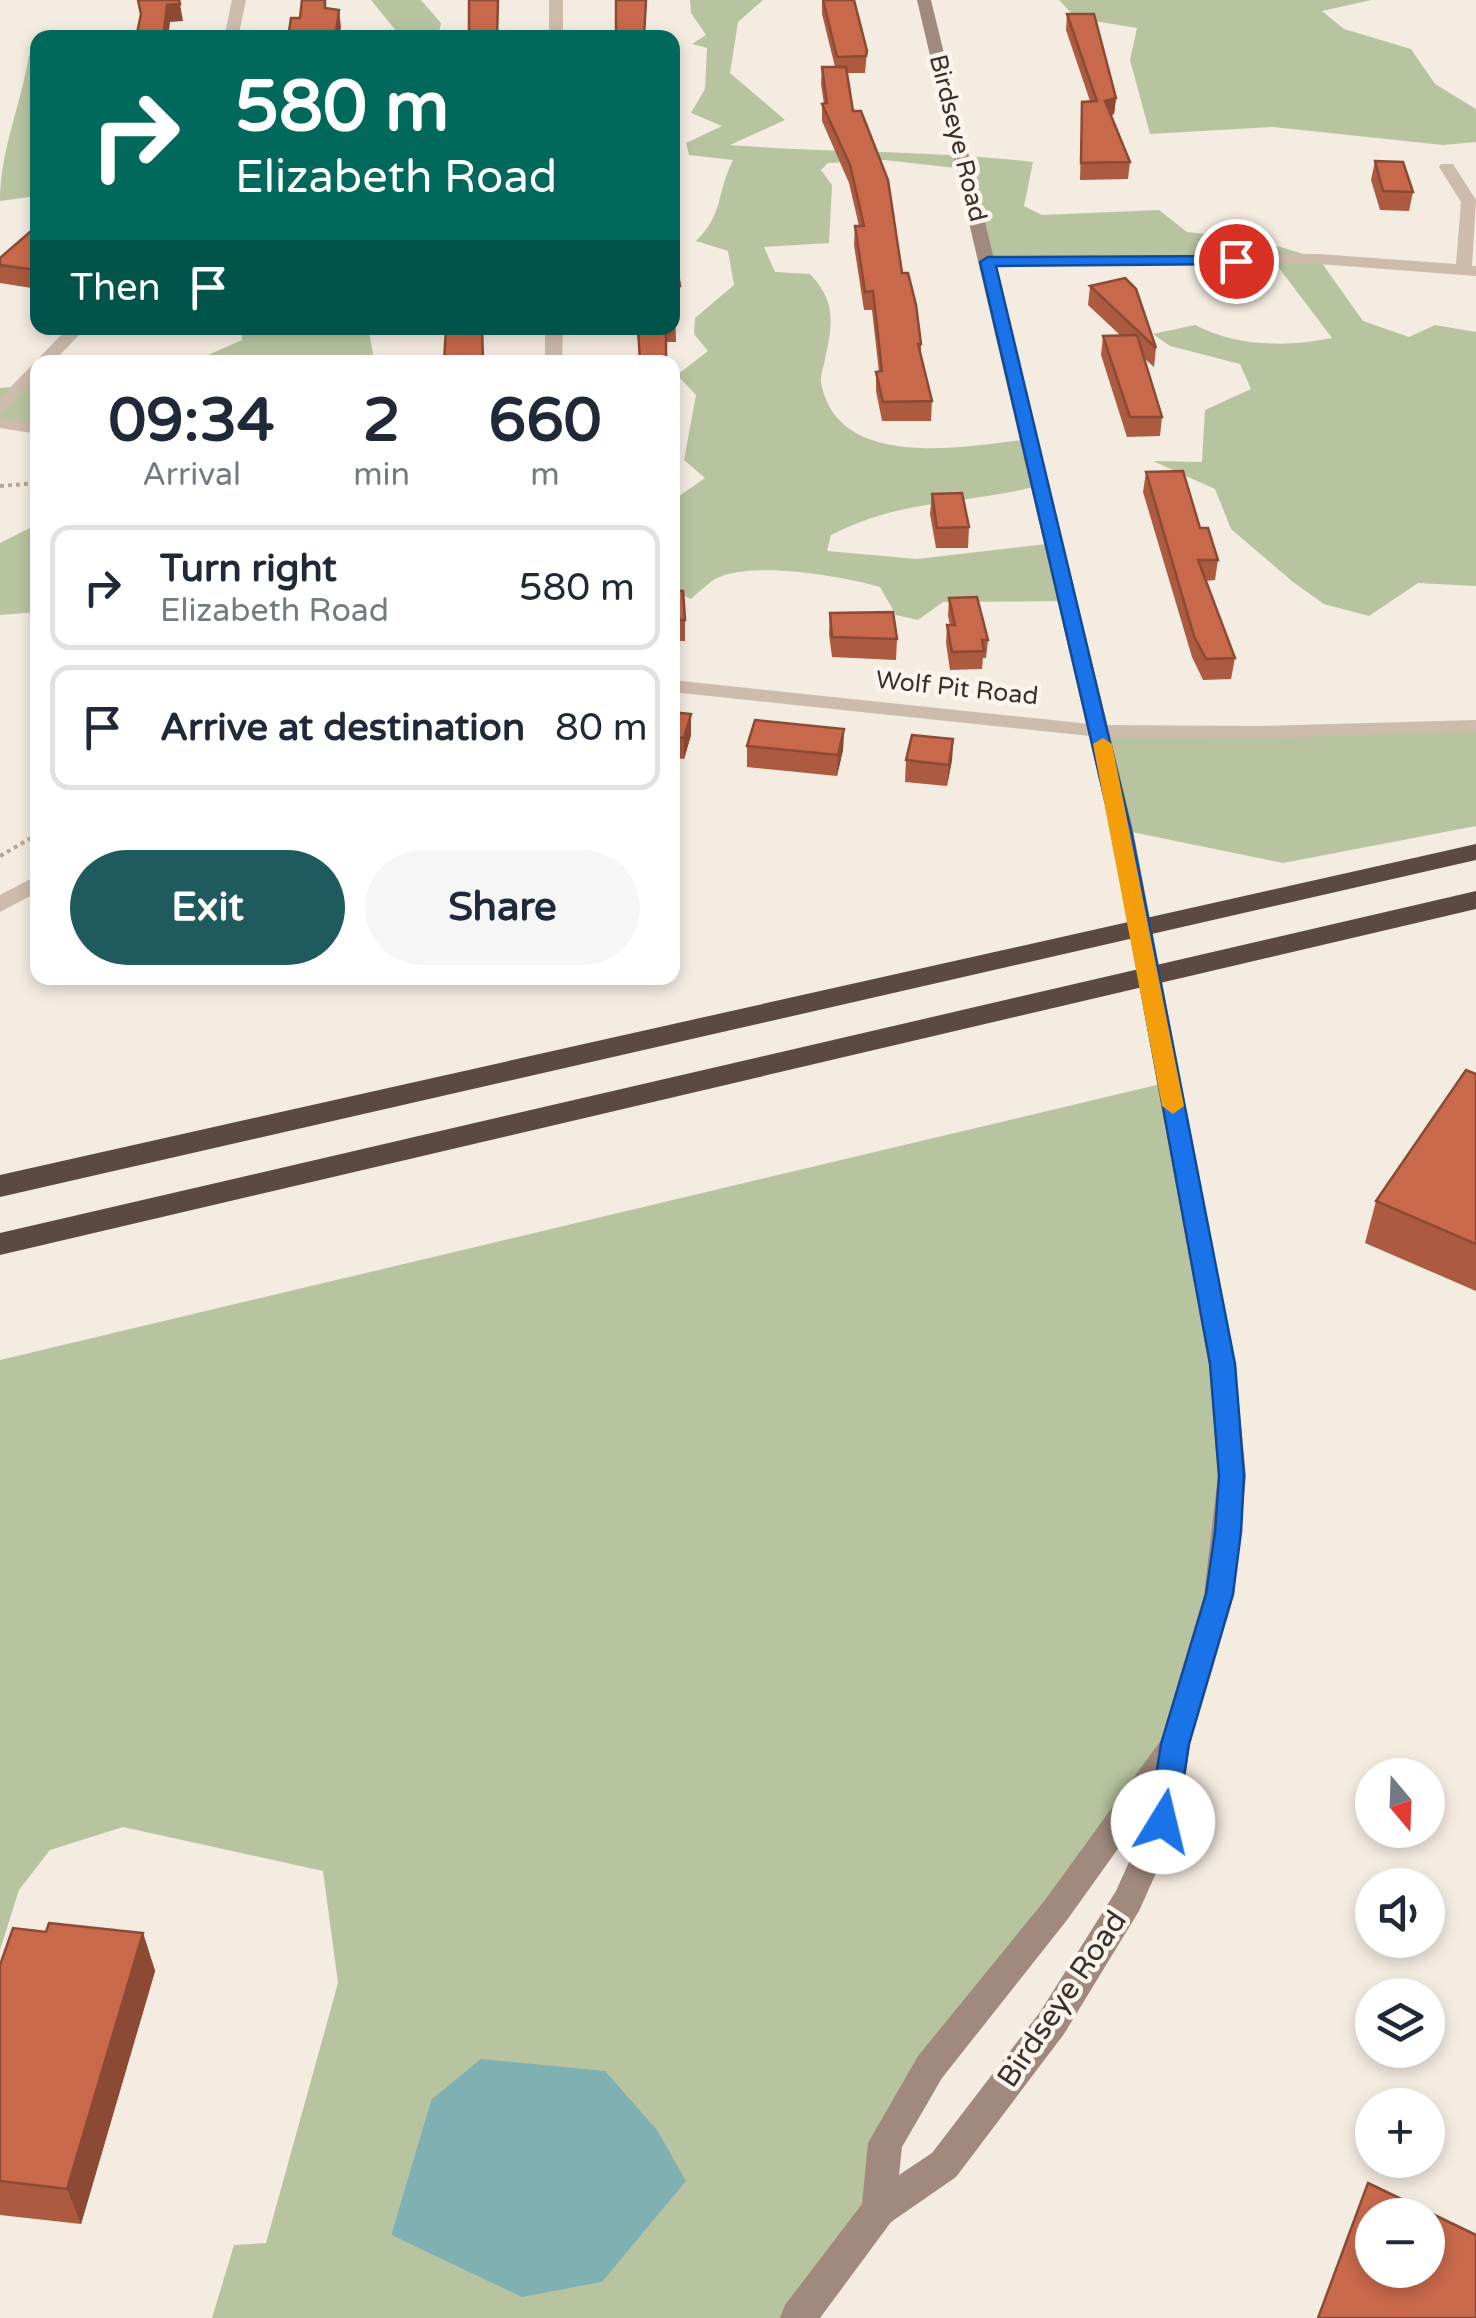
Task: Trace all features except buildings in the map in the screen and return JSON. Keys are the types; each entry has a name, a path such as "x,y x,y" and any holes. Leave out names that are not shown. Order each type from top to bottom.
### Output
{"highway":[{"path":"0,1186 1476,852"},
{"path":"0,1244 1476,900"}],"main road":[{"name":"Birdseye Road","path":"798,2318 879,2210 944,2165 1052,2024 1128,1902 1163,1822 1175,1744 1220,1594 1232,1476 1228,1410 1100,731 924,0"},
{"name":"Birdseye Road","path":"879,2210 885,2143 930,2068 1056,1910 1175,1744"}],"street":[{"path":"233,30 239,0"},
{"path":"556,0 556,30"},
{"path":"988,262 1319,259 1470,270 1468,202 1448,167"},
{"path":"51,355 70,335"},
{"path":"0,408 30,377"},
{"path":"0,422 30,428"},
{"name":"Wolf Pit Road","path":"680,687 1100,731 1262,732 1476,726"},
{"path":"0,905 30,887"}],"path":[{"path":"0,486 30,484"},
{"path":"0,856 30,839"}],"green space":[{"path":"371,0 421,0 441,23 440,30 395,30"},
{"path":"690,0 763,0 738,22 730,73 785,120 730,145 1033,162 1024,206 1042,215 1159,210 1187,232 1258,240 1319,259 1363,321 1409,337 1435,325 1476,332 1476,586 1418,583 1369,616 1324,604 1231,529 1215,489 1153,461 1202,462 1205,410 1251,389 1240,364 1170,346 1153,334 1195,325 1228,338 1262,343 1332,338 1273,260 988,261 965,169 884,160 828,163 821,170 832,185 829,243 764,247 775,272 810,274 824,294 831,324 821,382 832,411 852,430 878,442 908,447 973,446 1030,439 1041,485 884,514 831,535 827,551 917,559 1055,543 1069,601 943,602 918,620 896,615 880,587 844,578 773,570 731,573 715,579 691,599 680,594 680,495 705,478 684,460 696,395 680,378 680,373 708,351 694,334 695,318 734,285 728,251 696,241 716,212 733,160 689,155 686,143 722,126 691,113 705,89 707,48 692,44 706,35 691,13"},
{"path":"1059,0 1371,0 1322,11 1344,29 1411,49 1435,84 1476,109 1476,142 1443,145 1273,127 1150,134 1130,60 1137,28 1076,18"},
{"path":"30,55 30,197 0,201 3,164"},
{"path":"242,335 369,335 373,353 208,355 242,340"},
{"path":"30,386 30,428 0,423 0,388"},
{"path":"30,528 30,613 0,615 0,543"},
{"path":"1476,726 1476,826 1283,863 1122,830 1100,731"},
{"path":"1169,1082 1232,1476 1175,1744 930,2068 879,2210 798,2318 212,2318 234,2245 266,2243 338,1983 323,1871 123,1827 50,1850 19,1890 0,1950 0,1360","holes":["431,2100 602,2282 523,2296 391,2235"]}],"water":[{"path":"481,2059 605,2071 657,2130 686,2181 602,2282 522,2297 391,2235 431,2100"}],"slow traffic":[{"path":"1103,744 1173,1106"}],"route":[{"path":"1163,1822 1175,1744 1204,1659 1220,1594 1232,1476 1228,1410 1122,830 988,262 1236,261"}]}
